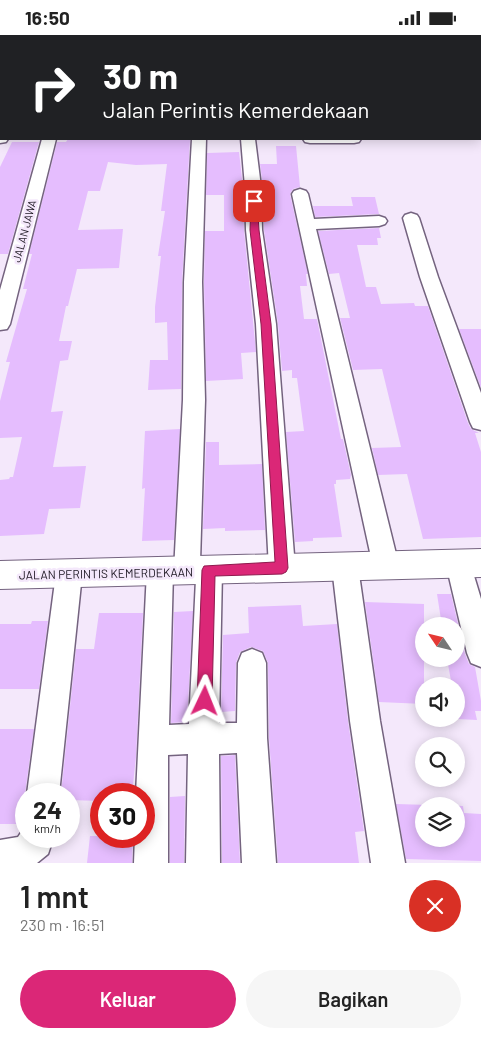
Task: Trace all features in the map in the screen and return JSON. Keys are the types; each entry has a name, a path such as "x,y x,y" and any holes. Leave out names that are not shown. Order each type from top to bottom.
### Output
{"street":[{"name":"JALAN JAWA","path":"0,324 49,140"},
{"path":"151,863 153,739 185,571 194,400 193,282 199,140"},
{"path":"248,140 253,187 254,230 266,324 282,568"},
{"path":"300,194 386,566"},
{"path":"410,218 481,422"},
{"path":"307,224 379,221"},
{"path":"470,563 481,653"},
{"name":"JALAN PERINTIS KEMERDEKAAN","path":"0,575 470,563"},
{"path":"345,567 365,721 388,863"},
{"path":"185,571 204,739 203,863"},
{"path":"44,783 69,574"},
{"path":"252,663 252,738 259,863"},
{"path":"153,739 252,738"},
{"path":"0,857 28,851 31,848"}],"building":[{"path":"67,140 190,140 182,282 181,389 148,390 150,360 168,360 167,322 155,323 161,256 158,256 165,211 161,211 167,164 136,165 108,162 100,191 88,191 78,230 123,229 119,268 77,269 68,306 66,306 59,341 72,341 68,360 60,361 51,412 63,411 53,467 86,466 80,508 49,509 44,534 0,536 0,480 13,477 22,437 0,438 0,401 10,362 6,362 27,289 23,289 32,254 29,254 57,142 66,142"},
{"path":"12,142 39,142 8,254 0,254 0,167"},
{"path":"276,146 296,146 300,187 293,189 290,194 308,274 306,274 307,286 300,286 304,319 317,319 341,439 343,439 351,475 350,479 336,480 336,484 334,484 342,537 313,538 313,541 295,542 286,432 304,431 297,378 292,378 292,370 282,371 278,324 264,230 263,187 260,164 277,164"},
{"path":"239,152 243,187 244,230 256,352 241,353 243,379 206,381 205,231 224,231 224,195 206,195 207,153"},
{"path":"351,197 375,197 379,214 315,217 313,206 353,206"},
{"path":"379,228 381,238 377,238 378,245 357,245 366,287 376,287 381,304 414,303 415,306 428,306 468,423 471,429 479,433 475,433 481,452 481,537 423,539 407,474 378,475 372,448 401,447 382,369 353,370 340,318 350,318 339,273 329,274 318,231"},
{"path":"459,329 481,329 481,388"},
{"path":"180,429 174,540 142,541 145,488 142,489 145,431"},
{"path":"206,442 219,442 219,465 262,464 265,530 225,531 225,528 203,529"},
{"path":"437,594 451,594 456,617 441,617"},
{"path":"365,602 424,604 424,617 415,617 415,667 424,667 424,677 415,677 415,704 379,702"},
{"path":"301,605 303,626 337,624 348,721 364,831 355,832 359,863 278,863 269,738 268,663 263,651 251,647 240,652 236,663 235,711 221,712 223,635 249,633 248,607"},
{"path":"193,611 187,722 171,723 174,612"},
{"path":"99,613 143,613 133,783 90,783 90,801 80,800 80,783 62,783 76,649 94,649"},
{"path":"32,621 48,621 39,689 0,689 0,624 31,624"},
{"path":"465,654 469,664 475,667 481,701 481,711 475,711 477,720 465,719 465,677 450,677 448,667 465,667"},
{"path":"0,729 34,729 27,783 15,783 15,824 0,824"},
{"path":"235,755 240,863 222,863 221,756"},
{"path":"185,796 184,863 170,863 170,797"},
{"path":"396,804 415,805 415,847 465,847 465,813 481,814 481,861 406,859"},
{"path":"90,836 90,848 133,848 132,863 87,863"}],"route":[{"path":"205,701 209,570 282,568 266,324 254,230 254,201"}]}
